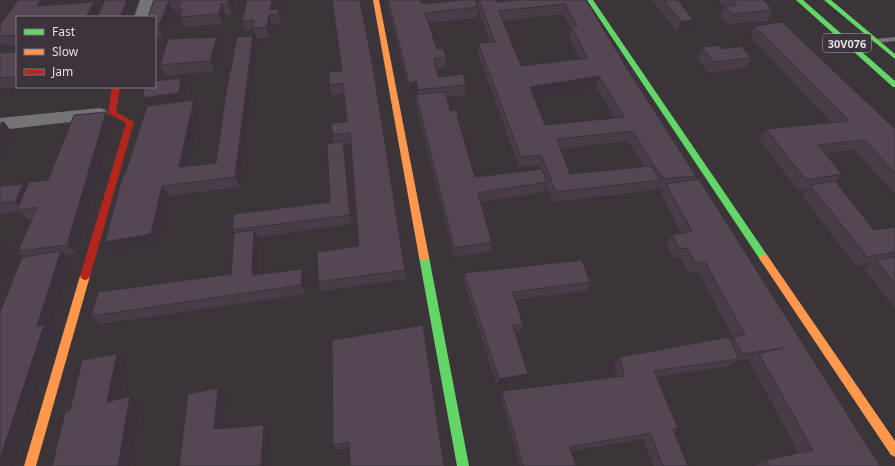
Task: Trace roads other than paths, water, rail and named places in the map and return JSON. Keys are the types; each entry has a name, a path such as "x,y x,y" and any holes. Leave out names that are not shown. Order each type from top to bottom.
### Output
{"street":[{"path":"141,16 147,0"},
{"path":"376,0 463,466"},
{"path":"590,0 895,451"},
{"name":"30V076","path":"798,0 895,86"},
{"name":"30V076","path":"827,0 895,57"},
{"path":"112,113 116,88"},
{"path":"0,124 112,113 130,122 30,466"}],"lane":[{"path":"876,41 895,39"}]}
